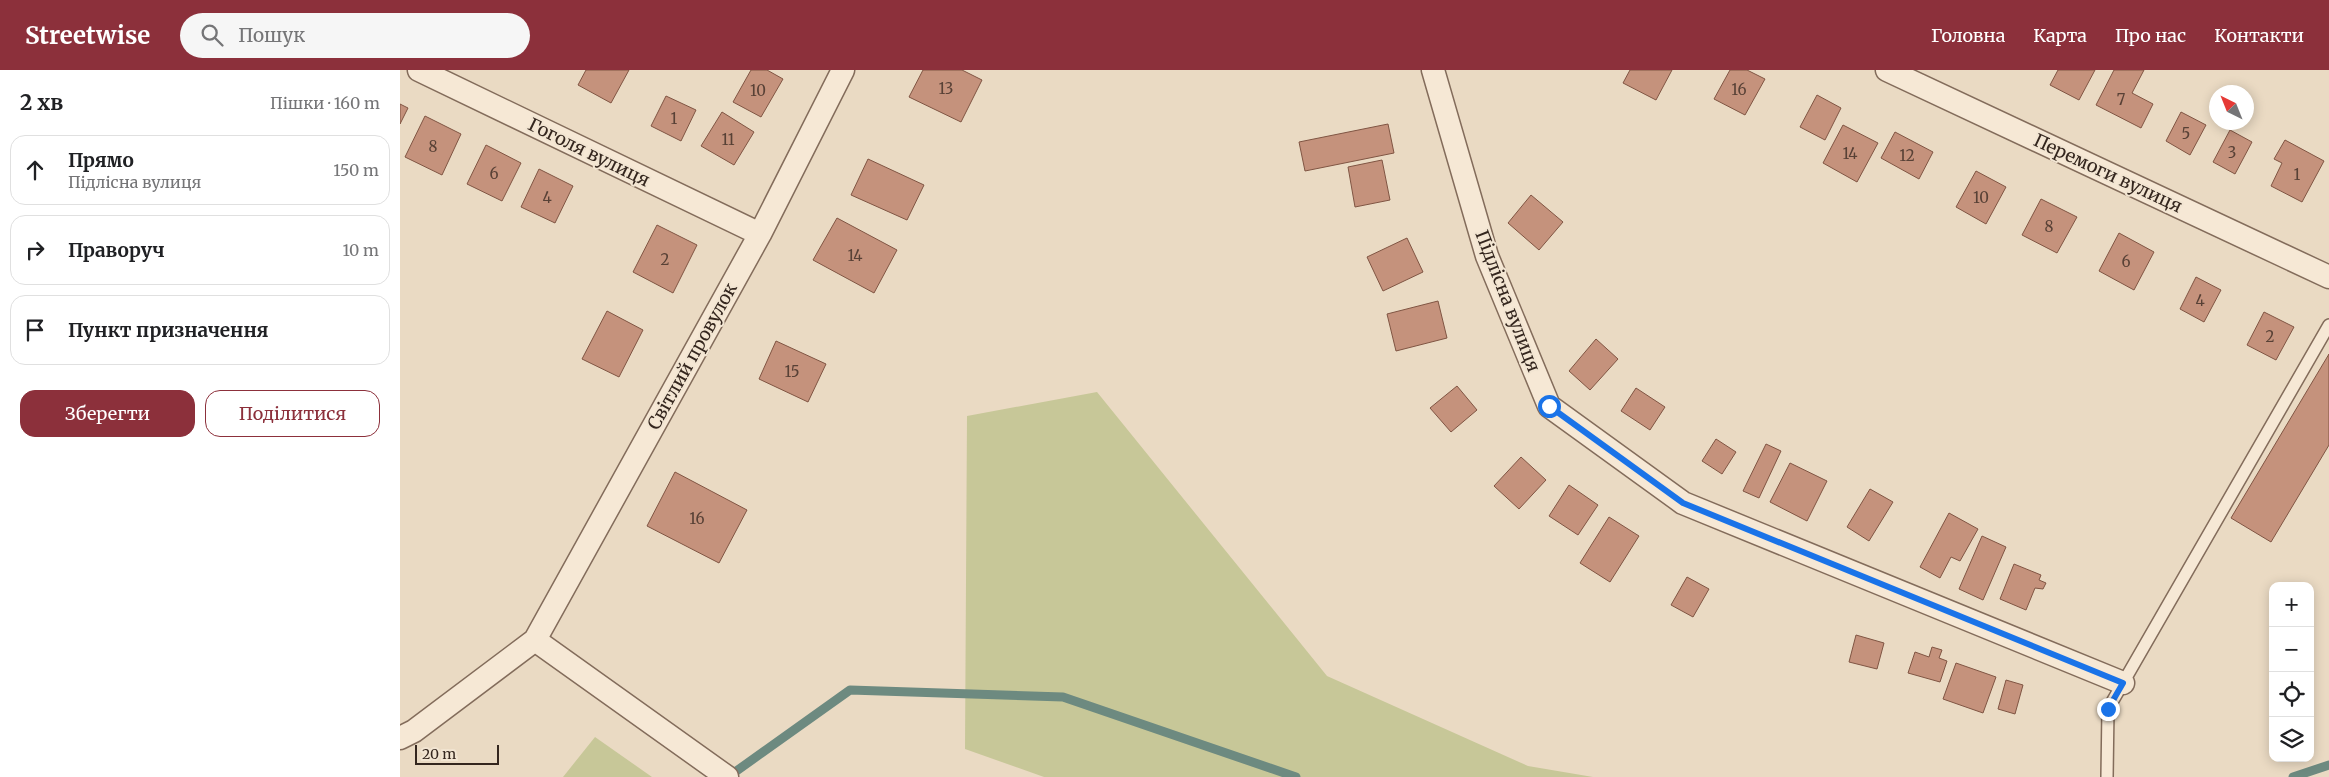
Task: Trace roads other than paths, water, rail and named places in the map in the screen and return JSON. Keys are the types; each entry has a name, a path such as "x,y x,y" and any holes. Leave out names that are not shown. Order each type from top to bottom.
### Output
{"street":[{"name":"Гоголя вулиця","path":"419,70 760,234"},
{"name":"Світлий провулок","path":"535,640 760,234 843,70"},
{"name":"Підлісна вулиця","path":"1433,70 1487,256 1549,406 1683,503 2123,683"},
{"name":"Перемоги вулиця","path":"1887,70 2329,277"},
{"path":"400,738 414,732 535,640 727,777"}],"lane":[{"path":"2107,777 2108,709 2329,326"}],"waterway":[{"path":"728,777 850,690 1063,697 1296,777"},
{"path":"2293,777 2329,765"}]}
